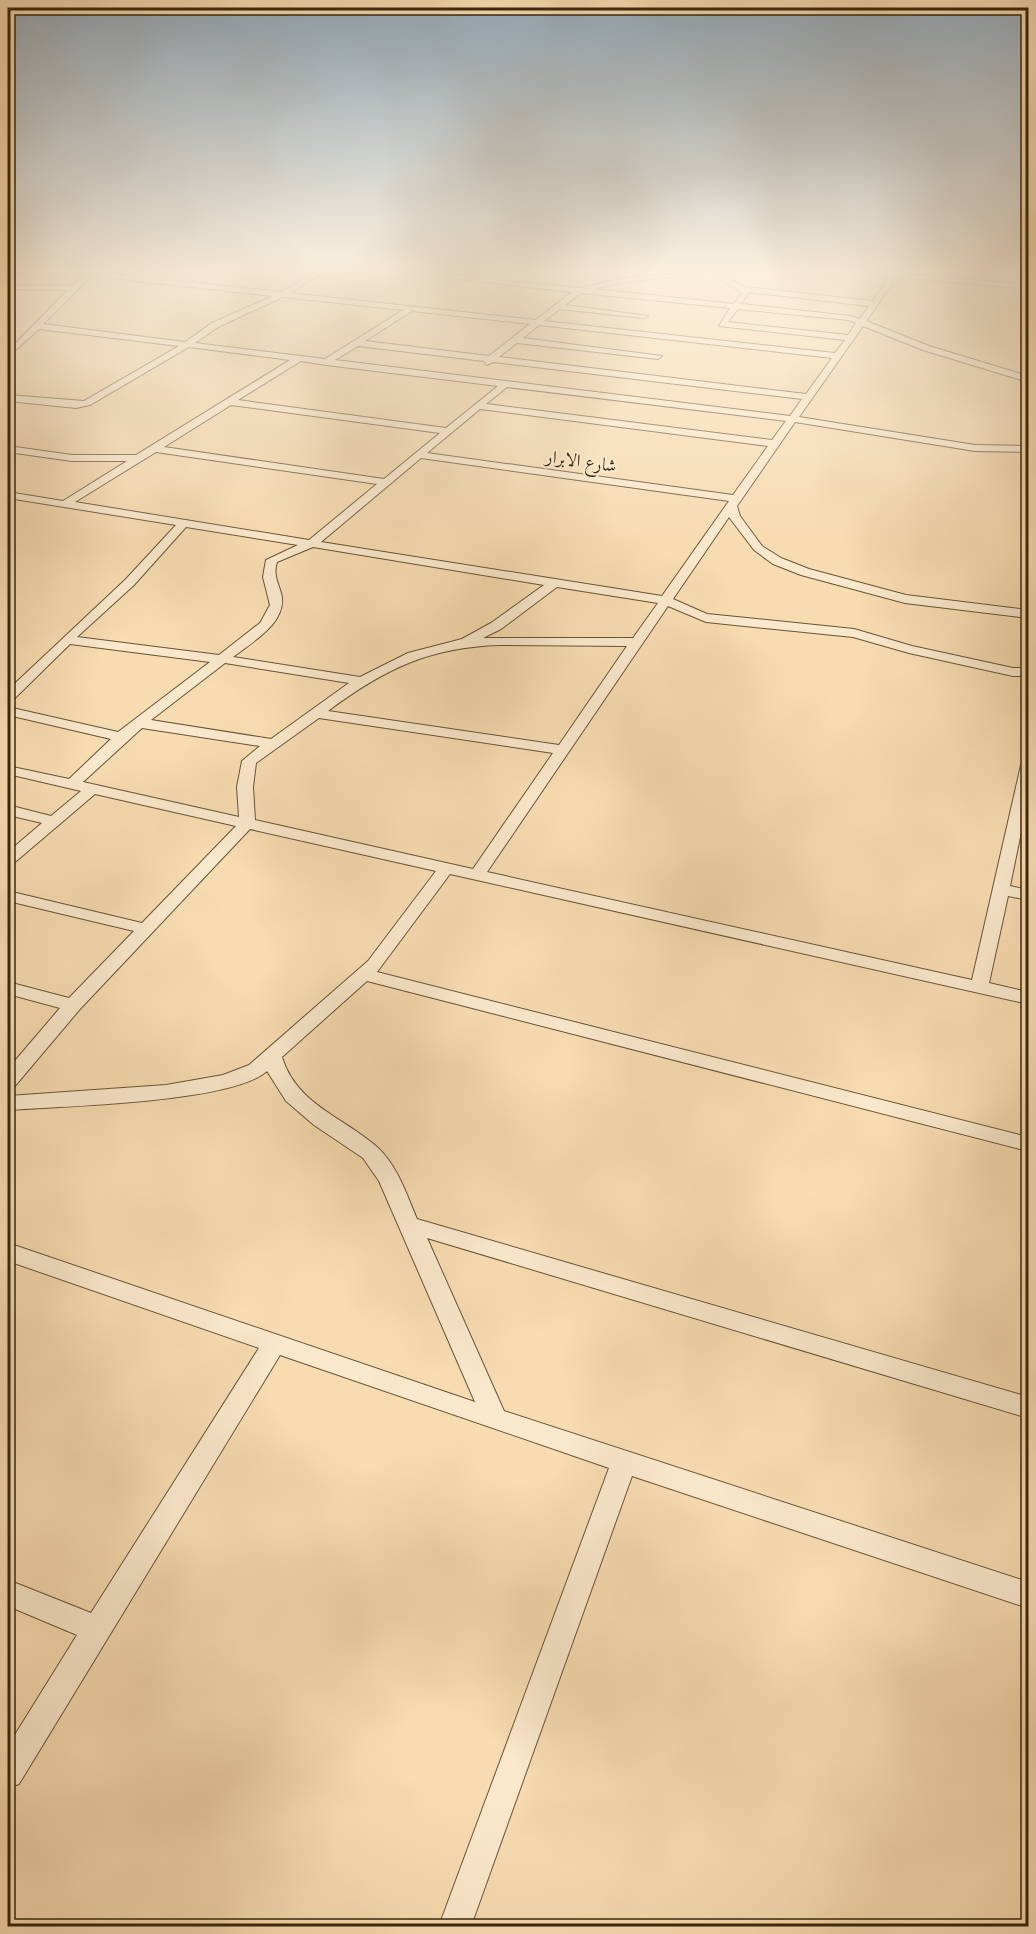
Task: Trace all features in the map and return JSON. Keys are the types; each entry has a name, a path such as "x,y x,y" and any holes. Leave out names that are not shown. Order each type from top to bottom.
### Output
{"street":[{"path":"8,398 76,405 87,403 158,361"},
{"path":"65,504 293,361"},
{"path":"321,361 505,384 638,376 654,361"},
{"path":"483,365 488,361"},
{"path":"518,361 810,397"},
{"path":"588,361 792,419 975,448 1029,449"},
{"path":"477,874 834,361"},
{"path":"970,361 1029,379"},
{"path":"465,379 474,372"},
{"path":"72,784 121,737 265,626 276,612 278,603 270,574 272,560 311,544 505,384"},
{"path":"230,402 448,431"},
{"path":"478,406 777,444"},
{"path":"153,448 386,482"},
{"path":"8,449 72,458 138,458"},
{"name":"شارع الابرار","path":"419,455 735,503"},
{"path":"8,495 667,601 690,614 706,618 854,633 909,649 1013,672 1029,672"},
{"path":"735,503 734,516 758,548 777,561 805,572 905,599 1029,614"},
{"path":"8,697 130,582 184,523"},
{"path":"8,1081 74,1005 247,824 245,787 249,760 360,681 417,654 458,644 496,626 555,583"},
{"path":"68,640 222,659 360,681"},
{"path":"458,644 638,642"},
{"path":"8,711 121,737"},
{"path":"314,713 563,750"},
{"path":"140,723 273,744"},
{"path":"979,987 1000,889 1021,822 1028,767"},
{"path":"8,770 1029,998"},
{"path":"8,860 92,789"},
{"path":"8,810 53,821"},
{"path":"8,1103 188,1089 240,1077 256,1070 273,1058 374,965 446,868"},
{"path":"1000,889 1029,895"},
{"path":"8,896 146,929"},
{"path":"364,975 1029,1144"},
{"path":"8,988 74,1005"},
{"path":"273,1058 276,1071 293,1096 321,1120 370,1153 388,1178 407,1224 462,1340 495,1419"},
{"path":"407,1224 1029,1407"},
{"path":"8,1252 495,1419 1029,1595"},
{"path":"8,1773 274,1344"},
{"path":"455,1926 624,1461"},
{"path":"8,1593 98,1630"}]}
